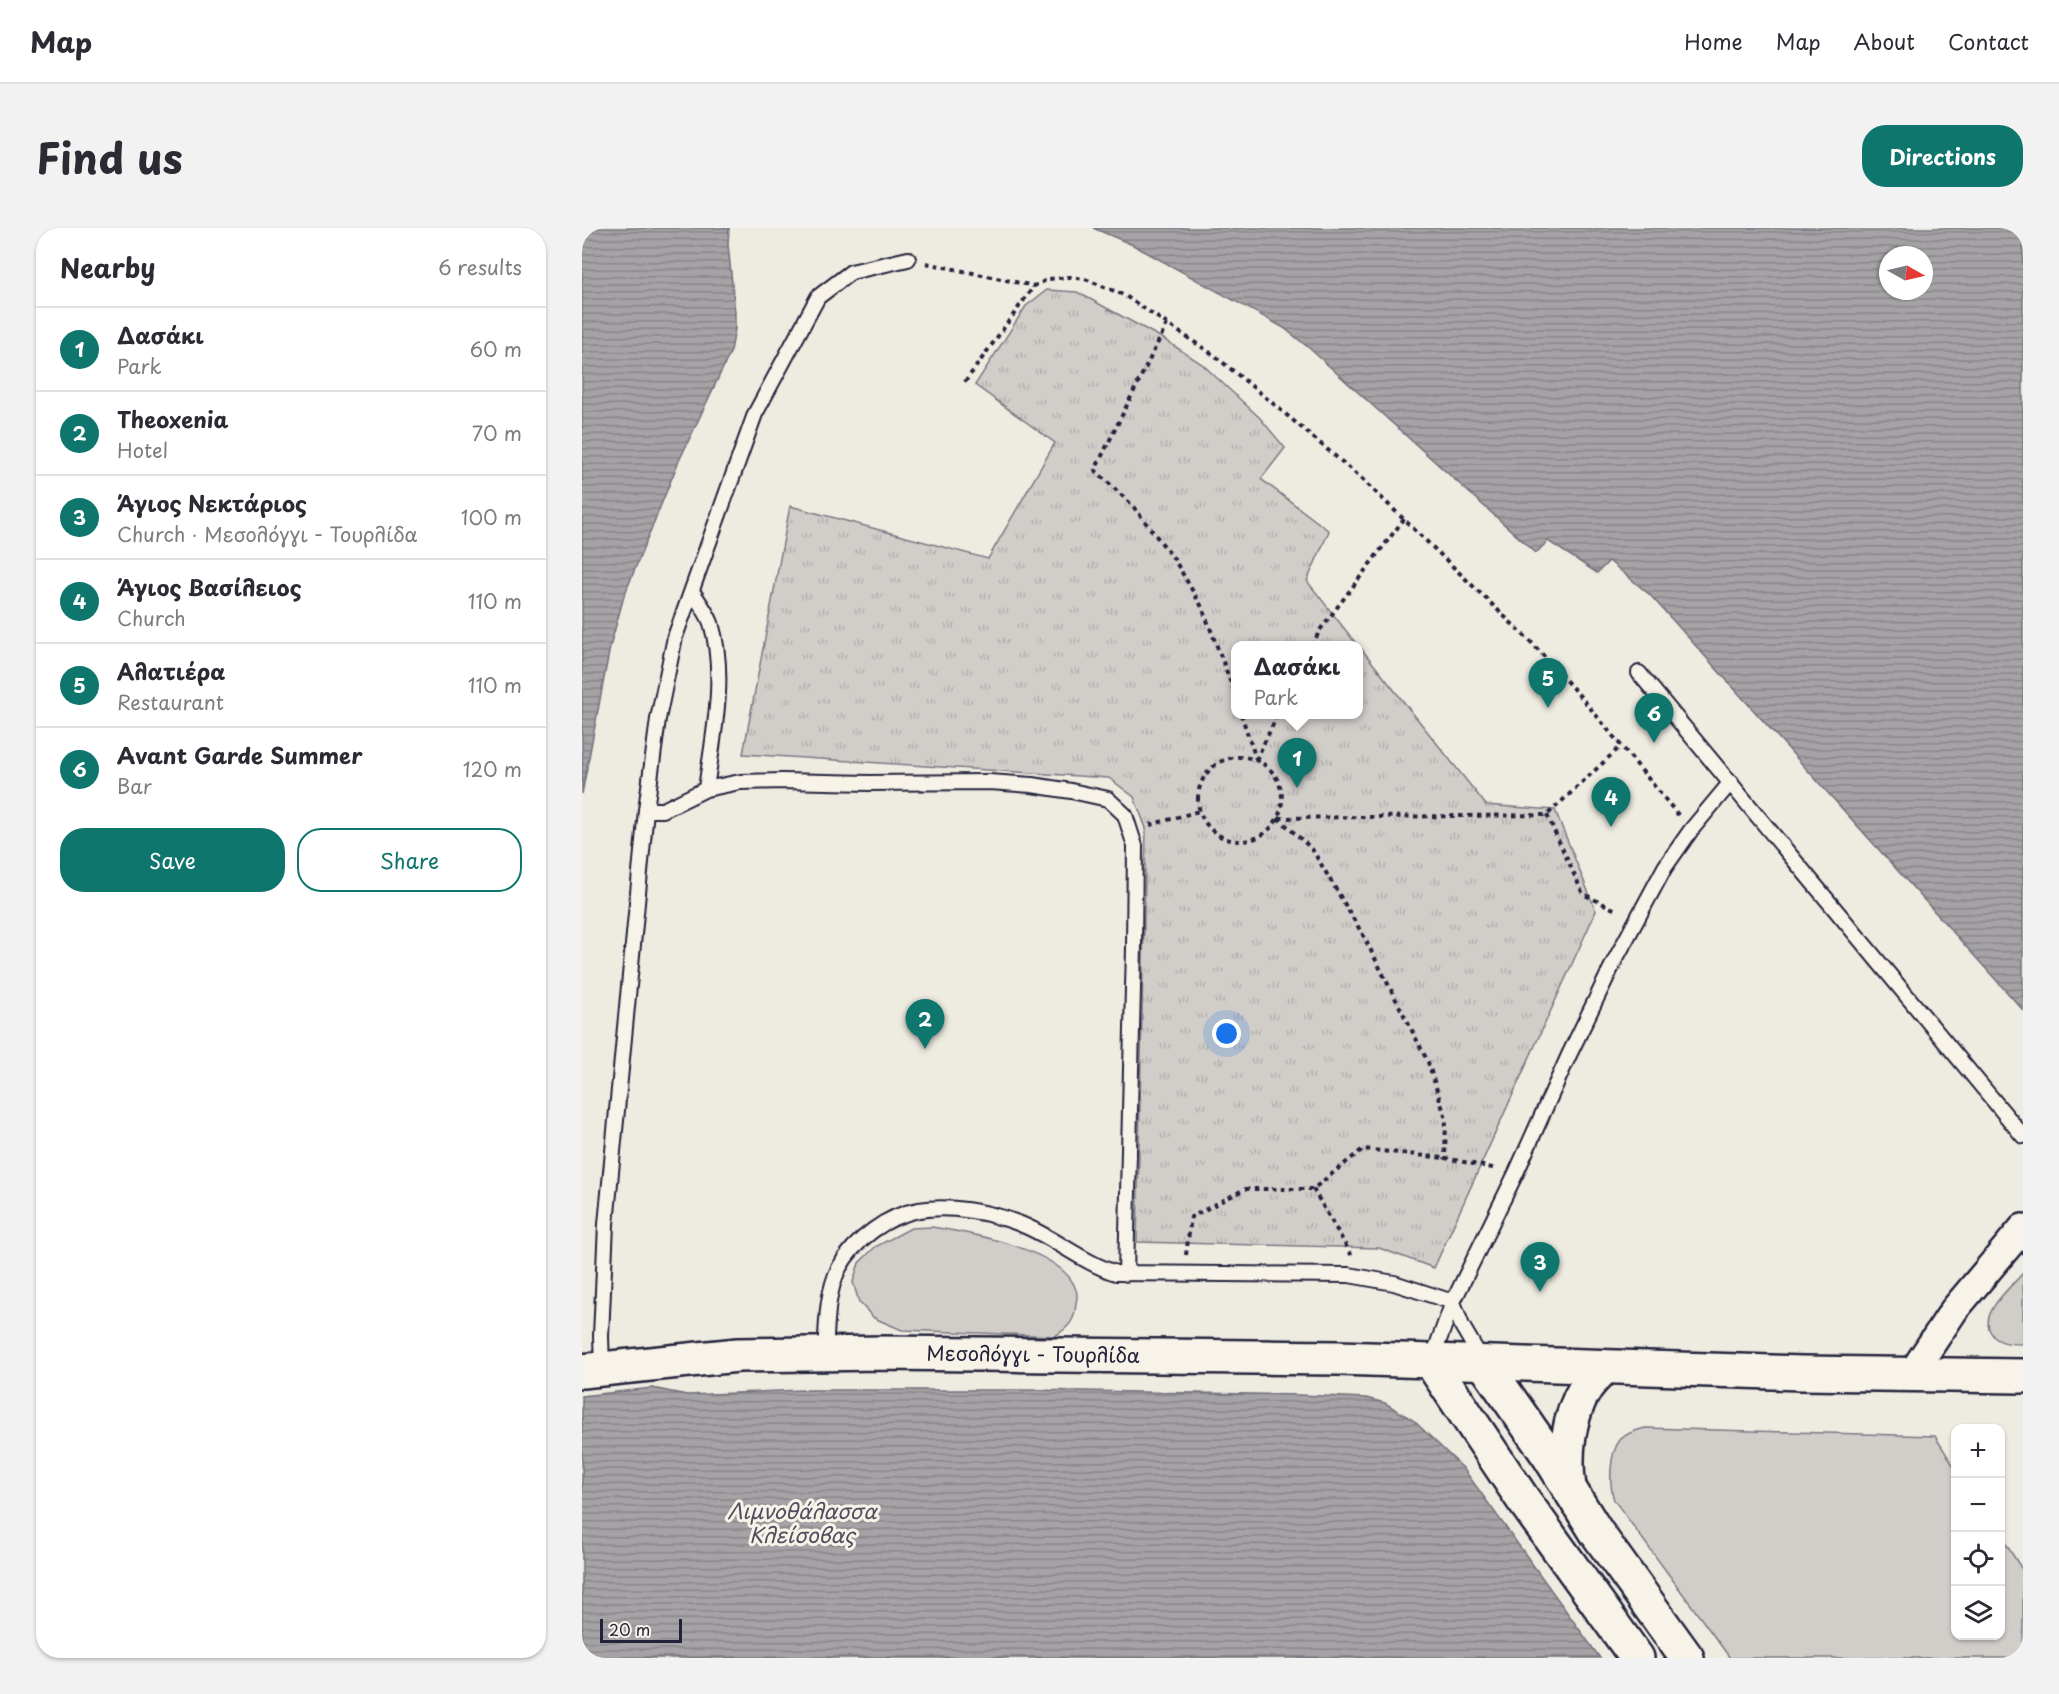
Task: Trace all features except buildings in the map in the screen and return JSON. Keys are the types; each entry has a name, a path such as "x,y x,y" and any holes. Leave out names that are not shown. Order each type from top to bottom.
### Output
{"main road":[{"name":"Μεσολόγγι - Τουρλίδα","path":"592,1369 738,1354 825,1354 1338,1358 1484,1364 2023,1376"},
{"path":"1431,1362 1522,1498 1637,1658"},
{"path":"1484,1364 1539,1441 1597,1533 1688,1658"},
{"path":"1569,1488 1567,1456 1573,1420 1586,1388 1604,1367"}],"street":[{"path":"1911,1375 1954,1310 2023,1228"}],"lane":[{"path":"592,1369 601,1336 606,1224 646,810 658,719 675,637 755,414 818,297 851,272 908,259"},
{"path":"693,591 711,621 718,658 717,705 706,789"},
{"path":"1640,673 2023,1136"},
{"path":"646,810 663,810 706,789 740,783 782,781 989,782 1071,791 1108,800 1125,815 1135,846 1125,1274"},
{"path":"1431,1362 1453,1302 1516,1173 1569,1055 1636,919 1665,867 1691,830 1731,782"},
{"path":"825,1354 831,1296 840,1267 854,1247 875,1230 897,1218 930,1209 964,1211 1016,1222 1051,1238 1105,1269 1125,1274 1365,1276 1453,1302"},
{"path":"1453,1302 1462,1326 1484,1364"}],"path":[{"path":"908,259 1034,286"},
{"path":"965,382 1034,286 1049,279 1070,277 1085,279 1124,295 1215,356 1361,478 1532,643 1691,830"},
{"path":"1167,324 1095,470 1133,506 1174,559 1202,607 1231,683"},
{"path":"1314,641 1320,630 1404,519"},
{"path":"1243,719 1256,760"},
{"path":"1256,760 1276,719"},
{"path":"1278,818 1547,815 1621,746"},
{"path":"1243,757 1256,760 1276,777 1281,790 1282,804 1278,818 1269,830 1257,838 1243,842 1228,840 1215,834 1205,824 1198,811 1197,797 1200,784 1207,772 1217,763 1229,758 1243,757"},
{"path":"1130,831 1198,811"},
{"path":"1547,815 1583,894 1636,919"},
{"path":"1278,818 1312,849 1363,935 1428,1062 1446,1119 1445,1158"},
{"path":"1184,1274 1191,1217 1245,1189 1313,1189 1363,1149 1445,1158 1516,1173"},
{"path":"1313,1189 1365,1276"}],"green space":[{"path":"1047,290 1077,292 1162,338 1202,364 1260,418 1285,448 1261,479 1329,531 1307,581 1354,641 1231,641 1231,719 1363,719 1363,651 1486,805 1555,810 1596,911 1434,1268 1379,1248 1137,1242 1146,828 1134,797 1109,778 743,754 790,506 988,559 1055,443 975,385 1026,306"},
{"path":"932,1227 1013,1245 1054,1264 1068,1276 1077,1292 1074,1314 1070,1323 1055,1336 902,1330 874,1318 859,1302 853,1282 859,1263 875,1247 911,1228"},
{"path":"2023,1273 2023,1344 2004,1342 1996,1339 1990,1331 1989,1316 1998,1300"},
{"path":"1645,1428 1935,1436 1951,1462 1951,1640 2005,1640 2005,1542 2023,1571 2023,1658 1730,1658 1614,1500 1611,1469 1616,1446 1625,1435"}],"water":[{"path":"582,228 729,228 728,244 735,329 731,351 678,463 624,596 610,647 582,794"},
{"path":"1093,228 2023,228 2023,1010 1650,595 1609,561 1597,573 1548,541 1536,553 1284,328 1133,245"},
{"name":"Λιμνοθάλασσα Κλείσοβας","path":"652,1388 687,1395 803,1390 1029,1390 1300,1395 1366,1398 1385,1403 1413,1420 1463,1468 1600,1658 582,1658 582,1396"}],"place":[{"name":"Αλατιέρα","path":"1548,708"},
{"name":"Avant Garde Summer","path":"1654,743"},
{"name":"Δασάκι","path":"1297,788"},
{"name":"Άγιος Βασίλειος","path":"1611,827"},
{"name":"Theoxenia","path":"925,1049"},
{"name":"Άγιος Νεκτάριος","path":"1540,1292"}]}
